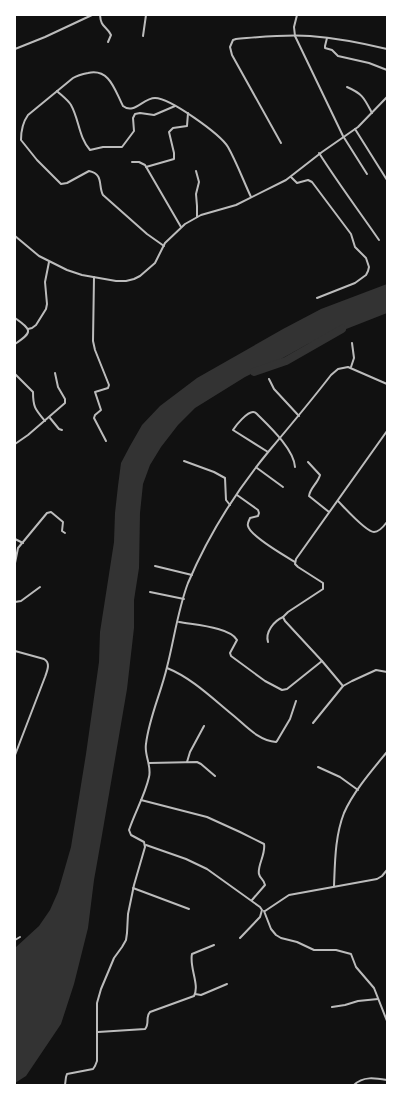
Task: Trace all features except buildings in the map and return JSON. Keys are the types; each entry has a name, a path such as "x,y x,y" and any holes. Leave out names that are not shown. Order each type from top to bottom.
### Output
{"street":[{"path":"79,15 81,20"},
{"path":"15,49 46,37 92,15"},
{"path":"100,15 101,24 111,35 108,42"},
{"path":"143,36 146,15"},
{"path":"297,15 294,26 295,36 304,58 343,136 367,174"},
{"path":"281,143 232,56 231,44 233,40 311,36 387,49"},
{"path":"327,38 325,48 332,50 336,55 369,63 387,70"},
{"path":"164,246 146,234 103,196 100,180 95,173 89,171 67,183 60,184 23,144 21,137 26,118 77,75 97,72 107,76 126,109 130,110 152,98 160,99 188,113 226,144 251,197"},
{"path":"346,87 359,93 364,98 372,113"},
{"path":"57,91 71,105 80,132 90,150 103,147 122,147 134,131 133,118 135,114 154,115 175,106"},
{"path":"15,236 39,256 67,270 126,282 140,276 155,263 164,246 181,227 196,217 236,205 291,177 319,153 354,129 387,97"},
{"path":"146,167 174,159 175,155 169,132 173,128 187,126 188,113"},
{"path":"354,129 387,180"},
{"path":"319,153 379,240"},
{"path":"132,162 139,162 146,167 181,227"},
{"path":"196,171 200,182 196,194 196,217"},
{"path":"291,177 297,183 308,180 312,182 351,234 355,247 366,258 369,267 366,275 355,283 317,298"},
{"path":"28,329 34,327 46,309 45,282 50,262"},
{"path":"94,277 93,341 95,350 110,383 108,388 95,392 101,410 94,418 106,441"},
{"path":"15,318 28,329"},
{"path":"15,344 26,335 28,329"},
{"path":"351,367 354,358 352,343"},
{"path":"387,384 351,367 343,367 335,372 256,468 230,505 205,548 188,584 145,746 150,776 129,830 130,834 145,844 198,864 252,900 262,910 271,929 281,938 314,950 336,950 350,954 356,967 374,988 387,1022"},
{"path":"15,374 32,390 35,408 45,421"},
{"path":"15,444 65,403 55,374"},
{"path":"269,380 275,390 299,416"},
{"path":"268,452 234,431 233,428 238,422 250,413 255,412 280,438 294,458 296,467"},
{"path":"49,418 62,430"},
{"path":"295,562 387,431"},
{"path":"184,461 225,478 226,500 230,505"},
{"path":"308,462 320,475 310,492 310,496 329,512"},
{"path":"256,468 283,487"},
{"path":"237,495 259,512 258,516 250,518 248,523 248,527 254,534 323,583 324,587 321,591 276,621 267,635 268,642"},
{"path":"338,501 369,530 378,531 387,522"},
{"path":"15,563 18,548 47,513 54,514 63,522 62,531 65,533"},
{"path":"15,539 22,543"},
{"path":"156,566 192,575"},
{"path":"15,602 21,601 40,588"},
{"path":"150,592 184,599"},
{"path":"284,617 285,621 343,686"},
{"path":"178,622 224,631 236,637 237,640 230,653 232,656 265,681 282,690 287,689 322,661"},
{"path":"15,651 47,660 49,664 15,756"},
{"path":"167,668 180,673 256,735 272,742 277,741 290,719 296,700"},
{"path":"313,723 343,686 376,670 387,672"},
{"path":"187,762 190,752 204,726"},
{"path":"334,886 336,848 340,826 346,810 358,790 387,752"},
{"path":"149,763 199,763 215,776"},
{"path":"318,766 340,777 358,790"},
{"path":"141,800 207,817 264,844 259,872 265,885 252,900"},
{"path":"65,1085 68,1074 89,1071 95,1066 98,1032 97,1003 112,964 126,940 133,888 145,850 145,844"},
{"path":"240,938 263,912 289,895 377,879 387,870"},
{"path":"133,888 189,909"},
{"path":"15,940 20,937"},
{"path":"195,994 196,989 191,962 192,954 214,945"},
{"path":"98,1032 145,1028 147,1016 150,1012 195,994 201,995 227,984"},
{"path":"332,1007 378,999"},
{"path":"354,1085 368,1078 387,1080"}],"shaded area":[{"path":"387,284 387,313 308,344 245,377 195,408 178,425 150,465 143,484 140,513 139,568 134,600 134,628 127,689 94,880 88,928 74,984 61,1024 26,1076 15,1083 15,948 39,926 50,910 58,892 71,847 99,662 100,632 114,542 115,513 121,463 142,425 160,406 197,378 321,309"}],"waterway":[{"path":"254,372 286,361 342,329"}]}
